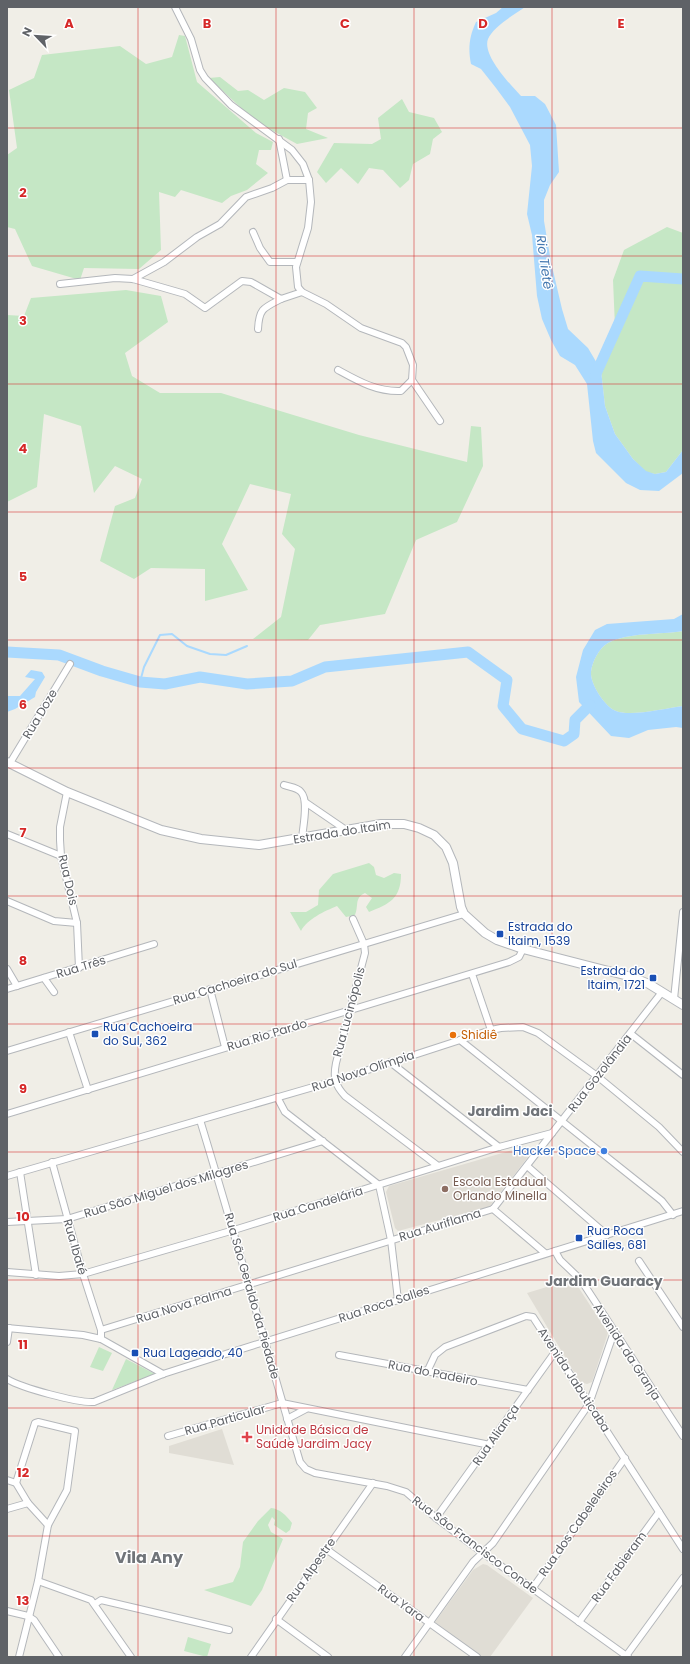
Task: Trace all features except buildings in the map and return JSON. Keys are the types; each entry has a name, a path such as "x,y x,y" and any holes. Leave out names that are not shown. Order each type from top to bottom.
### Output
{"street":[{"path":"175,7 191,39 200,70 205,78 231,105 278,139 298,157 309,180 311,193 310,216 298,262 296,279 298,287 302,292 326,304 371,333 402,343 406,347 413,365 412,380 440,421"},
{"path":"278,139 287,180"},
{"path":"133,278 164,262 197,237 220,224 246,197 272,188 287,180 309,180"},
{"path":"253,232 260,248 270,262 298,262"},
{"path":"60,284 115,278 133,278 185,294 205,308 242,281 252,282 281,299"},
{"path":"258,329 259,314 261,310 281,299 302,292"},
{"path":"338,370 371,388 401,391 412,380"},
{"name":"Rua Doze","path":"9,763 70,664"},
{"name":"Estrada do Itaim","path":"9,763 66,792 162,830 195,838 230,843 260,845 381,824 399,824 419,828 434,835 440,840 451,855 459,901 464,914 480,930 489,936 523,949 632,977 662,992 683,1005"},
{"path":"284,785 301,792 306,802 346,830"},
{"name":"Rua Dois","path":"66,792 60,827 61,856 77,923 79,968"},
{"path":"302,838 306,802"},
{"path":"7,834 61,856"},
{"path":"7,900 54,921 77,923"},
{"path":"674,999 682,937 683,912"},
{"name":"Rua Cachoeira do Sul","path":"7,1051 464,914"},
{"path":"353,919 364,944"},
{"name":"Rua Três","path":"7,989 154,944"},
{"name":"Rua Lucinópolis","path":"334,1080 336,1063 365,953 364,944"},
{"name":"Rua Rio Pardo","path":"7,1114 351,1009 472,974 514,960 523,949"},
{"path":"7,969 17,986"},
{"path":"472,974 491,1030"},
{"path":"44,978 54,992"},
{"path":"210,989 225,1047"},
{"name":"Rua Gozolândia","path":"493,1209 631,1034 662,992"},
{"name":"Rua Nova Olímpia","path":"7,1176 334,1080 491,1030 514,1026 531,1029 553,1043 597,1076 659,1127 683,1152"},
{"path":"69,1032 88,1090"},
{"path":"631,1034 683,1075"},
{"path":"460,1040 662,1201 672,1215"},
{"path":"390,1062 499,1147"},
{"path":"334,1080 338,1088 346,1096 438,1166"},
{"path":"277,1097 285,1112 379,1185 391,1240 398,1300"},
{"name":"Rua São Geraldo da Piedade","path":"200,1120 250,1285 282,1403 300,1462 306,1469"},
{"name":"Rua Candelária","path":"7,1272 59,1276 83,1274 234,1230 499,1147 552,1133"},
{"name":"Rua São Miguel dos Milagres","path":"7,1222 67,1219 323,1141"},
{"name":"Rua Ibaté","path":"52,1162 83,1274 102,1330"},
{"path":"527,1166 607,1235"},
{"path":"20,1172 36,1275"},
{"name":"Rua Auriflama","path":"391,1240 493,1209 545,1253"},
{"name":"Rua Roca Salles","path":"7,1379 37,1390 88,1402 100,1400 163,1374 545,1253 683,1211"},
{"name":"Rua Nova Palma","path":"102,1330 391,1240"},
{"name":"Avenida da Granja","path":"555,1251 560,1260 581,1280 683,1436"},
{"path":"639,1261 683,1327"},
{"name":"Avenida Jabuticaba","path":"427,1372 439,1350 526,1316 534,1319 683,1549"},
{"path":"7,1342 8,1328 83,1335 101,1339 163,1374"},
{"path":"101,1339 102,1330"},
{"path":"405,1657 473,1562 493,1543 589,1404 614,1332"},
{"name":"Rua Aliança","path":"436,1518 490,1445 555,1352"},
{"name":"Rua do Padeiro","path":"339,1355 528,1390"},
{"path":"282,1403 306,1410 490,1445"},
{"name":"Rua Particular","path":"168,1436 282,1403"},
{"path":"287,1419 306,1410"},
{"path":"16,1483 35,1423 38,1422 75,1431 67,1490 48,1525 38,1581 28,1616 19,1657"},
{"name":"Rua dos Cabeleleiros","path":"532,1589 625,1458"},
{"name":"Rua São Francisco Conde","path":"306,1469 315,1473 373,1483 406,1492 436,1518 483,1553 627,1656"},
{"path":"7,1480 16,1483 28,1503 48,1525"},
{"name":"Rua Alpestre","path":"251,1657 276,1619 373,1483"},
{"path":"7,1509 28,1503"},
{"name":"Rua Fabieram","path":"578,1622 659,1512"},
{"name":"Rua Yara","path":"326,1549 477,1657"},
{"path":"627,1656 683,1578"},
{"path":"38,1581 85,1597 95,1604 131,1657"},
{"path":"95,1604 102,1600 229,1630"},
{"path":"7,1611 28,1616 34,1620 59,1657"},
{"path":"276,1619 328,1657"},
{"path":"613,1657 618,1650"}],"shaded area":[{"name":"Escola Estadual Orlando Minella","path":"526,1146 528,1157 489,1207 398,1231 395,1228 386,1192 389,1186"},
{"path":"573,1279 608,1333 592,1382 587,1384 580,1382 527,1293"},
{"path":"222,1429 234,1465 169,1453 169,1446"},
{"path":"483,1564 487,1565 533,1598 490,1657 482,1657 435,1622 473,1570"}],"green space":[{"path":"179,35 185,36 197,82 256,133 273,142 271,150 259,150 256,164 268,173 247,190 231,196 222,203 181,190 175,197 159,192 161,250 139,269 84,268 80,280 32,266 15,229 7,227 7,155 17,148 9,90 34,78 42,55 120,46 146,64 172,57"},
{"path":"220,77 238,91 248,90 264,100 284,88 305,92 317,108 308,113 306,129 328,138 297,144 255,121 209,78"},
{"path":"402,99 409,112 434,118 442,132 433,139 430,154 413,164 409,180 400,188 383,170 369,168 358,184 341,168 326,183 317,172 334,143 372,144 381,139 378,118"},
{"path":"667,227 683,233 683,450 666,472 655,474 646,472 633,459 615,434 605,406 601,370 615,327 613,280 624,250"},
{"path":"126,290 161,296 168,322 125,353 132,376 160,393 221,393 359,435 467,462 471,426 481,427 483,466 457,522 416,540 385,614 320,625 308,640 253,639 281,617 295,549 282,534 291,494 250,484 222,544 248,590 205,601 205,569 151,568 134,579 100,561 115,506 135,498 142,479 115,466 94,493 81,426 44,414 37,487 7,502 7,315 24,316 31,298"},
{"path":"683,631 683,706 649,712 622,713 607,705 596,689 591,677 596,656 605,645 616,639 635,635"},
{"path":"369,863 374,867 376,875 384,878 394,873 401,874 399,889 396,895 388,903 369,912 366,907 372,898 365,893 359,897 355,915 346,917 337,906 312,919 301,931 290,912 306,912 318,905 319,890 333,874"},
{"path":"99,1347 112,1353 103,1371 90,1367"},
{"path":"126,1359 155,1374 112,1390"},
{"path":"271,1508 283,1513 292,1523 290,1530 286,1533 274,1525 275,1520 272,1517 268,1525 271,1532 283,1539 262,1590 251,1606 204,1590 233,1582 240,1567 243,1542 258,1521"},
{"path":"188,1637 211,1644 207,1657 184,1651"}],"water":[{"name":"Rio Tietê","path":"503,7 525,7 494,30 488,39 487,46 489,53 498,69 521,96 535,96 545,104 556,125 559,172 550,185 544,200 544,221 551,262 568,329 588,348 601,370 605,406 615,434 633,459 646,471 655,474 666,472 683,450 683,473 659,491 640,490 626,483 596,453 593,441 587,384 575,365 560,356 542,319 537,296 532,235 527,214 532,166 530,145 510,107 481,69 471,64 470,59 469,48 476,22 496,13"},
{"path":"683,614 683,631 635,635 616,639 605,645 596,656 591,677 596,689 607,705 622,713 649,712 683,706 683,728 676,727 648,730 629,738 611,736 579,702 576,677 583,650 595,630 607,624 674,619"},
{"path":"31,670 42,672 45,677 36,692 35,697 7,712 7,696 20,696 35,679 25,677"}],"waterway":[{"path":"595,376 640,276 683,279"},
{"path":"140,682 144,667 160,635 172,634 187,646 210,654 226,655 247,646"},
{"path":"7,652 59,655 102,671 140,682 165,684 200,677 247,684 292,681 325,667 468,652 507,680 503,706 522,729 564,741 574,734 575,720 590,705"}],"place":[{"name":"Estrada do Itaim, 1539","path":"500,934"},
{"name":"Estrada do Itaim, 1721","path":"653,978"},
{"name":"Rua Cachoeira do Sul, 362","path":"95,1034"},
{"name":"Shidiê","path":"453,1035"},
{"name":"Hacker Space","path":"604,1151"},
{"name":"Escola Estadual Orlando Minella","path":"445,1189"},
{"name":"Rua Roca Salles, 681","path":"579,1238"},
{"name":"Rua Lageado, 40","path":"135,1353"},
{"name":"Unidade Básica de Saúde Jardim Jacy","path":"247,1437"}],"district":[{"name":"Jardim Jaci","path":"510,1111"},
{"name":"Jardim Guaracy","path":"604,1281"},
{"name":"Vila Any","path":"149,1557"}]}
